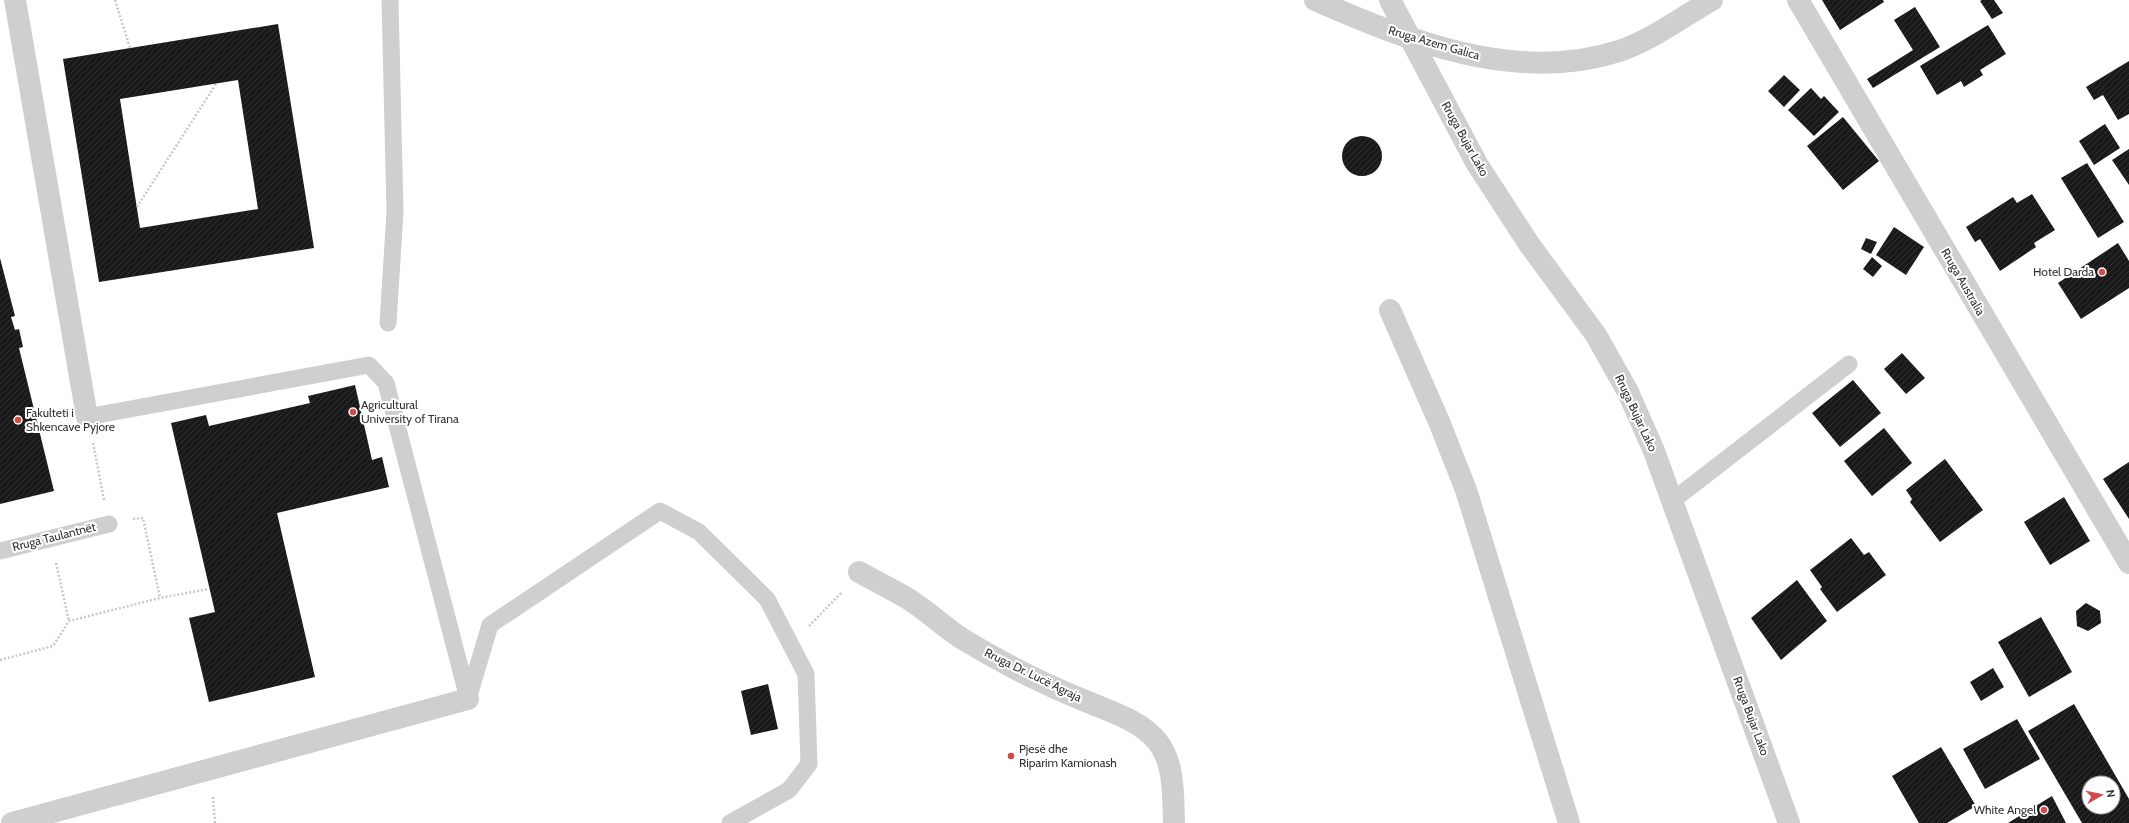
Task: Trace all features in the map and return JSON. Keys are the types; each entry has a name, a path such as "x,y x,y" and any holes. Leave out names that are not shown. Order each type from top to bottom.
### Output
{"street":[{"path":"16,0 88,417"},
{"name":"Rruga Azem Galica","path":"1316,0 1412,38 1460,53 1504,61 1554,62 1588,59 1620,50 1653,35 1687,6 1712,0"},
{"name":"Rruga Bujar Lako","path":"1390,0 1412,38 1478,164 1530,244 1596,335 1628,392 1654,451 1789,823"},
{"name":"Rruga Australia","path":"1798,0 2129,563"},
{"path":"1390,310 1440,424 1466,490 1569,823"},
{"name":"Rruga Dr. Lucë Agraja","path":"859,572 907,598 961,637 1019,671 1058,690 1114,712 1141,727 1157,741 1168,762 1172,788 1174,823"},
{"path":"12,823 468,699"}],"lane":[{"path":"388,323 395,212 390,0"},
{"path":"1672,501 1849,364"},
{"path":"88,417 369,365 386,383 468,699"},
{"path":"468,699 490,625 660,511 700,532 767,599 806,674 809,764 789,790 730,823"},
{"name":"Rruga Taulantnët","path":"0,551 109,524"}],"path":[{"path":"116,0 130,48"},
{"path":"137,207 216,84"},
{"path":"88,417 101,484"},
{"path":"109,524 143,518 160,598"},
{"path":"50,538 69,621"},
{"path":"0,660 53,646 69,621 160,598 208,589"},
{"path":"791,646 844,590"}],"building":[{"path":"1822,0 1883,0 1884,2 1840,30"},
{"path":"1994,0 2003,13 1992,19 1980,1"},
{"path":"1915,7 1940,47 1873,88 1867,79 1913,50 1894,20"},
{"path":"278,24 314,248 99,282 63,59","holes":["238,80 258,209 140,228 120,99"]},
{"path":"1988,25 2006,54 1980,70 1983,75 1964,87 1961,81 1937,95 1920,66"},
{"path":"2129,61 2129,114 2118,120 2103,95 2094,100 2086,87"},
{"path":"1784,75 1800,90 1784,107 1768,91"},
{"path":"1811,88 1821,99 1824,96 1839,112 1814,136 1788,110"},
{"path":"1843,117 1879,161 1843,190 1807,146"},
{"path":"2105,124 2120,148 2094,165 2079,141"},
{"path":"1366,136 1373,139 1379,145 1382,156 1381,164 1373,173 1366,176 1358,176 1351,173 1343,164 1342,152 1345,145 1354,137"},
{"path":"2129,149 2129,185 2112,160"},
{"path":"2087,163 2124,222 2098,238 2061,178"},
{"path":"2032,194 2055,230 2034,243 2036,247 2000,271 1980,239 1975,242 1966,227 2013,197 2017,203"},
{"path":"1894,227 1924,247 1906,275 1876,255"},
{"path":"1866,238 1877,242 1871,254 1861,249"},
{"name":"Hotel Darda","path":"2118,243 2129,261 2129,288 2081,319 2058,283"},
{"path":"1872,257 1882,266 1873,277 1863,269"},
{"name":"Fakulteti i Shkencave Pyjore","path":"0,258 15,316 11,317 15,330 19,329 23,347 19,348 54,491 0,504"},
{"path":"1902,353 1925,378 1906,394 1884,369"},
{"path":"1853,380 1881,413 1840,447 1812,413"},
{"path":"355,385 372,460 382,457 389,487 277,513 315,677 209,702 189,618 215,612 171,423 206,415 209,426 310,403 308,396"},
{"path":"1884,428 1912,463 1872,496 1844,461"},
{"path":"1945,459 1983,510 1940,542 1910,502 1912,499 1906,490"},
{"path":"2129,462 2129,519 2103,479"},
{"path":"2064,497 2090,541 2050,565 2024,522"},
{"path":"1851,538 1864,555 1869,552 1886,575 1837,612 1820,589 1822,587 1810,570"},
{"path":"1797,580 1827,621 1781,660 1751,618"},
{"path":"2086,603 2100,611 2101,623 2088,631 2077,626 2076,611"},
{"path":"2041,617 2072,672 2029,697 1998,642"},
{"path":"1993,668 2004,687 1981,701 1970,682"},
{"path":"768,684 778,729 751,735 741,691"},
{"path":"2074,704 2115,775 2081,775 2081,815 2121,815 2121,785 2129,799 2129,823 2082,823 2028,731"},
{"path":"2017,719 2040,759 1985,789 1963,749"},
{"path":"1941,747 1976,806 1947,823 1919,823 1892,776"},
{"name":"White Angel","path":"2052,796 2066,823 2008,823"}],"place":[{"name":"Hotel Darda","path":"2102,272"},
{"name":"Agricultural University of Tirana","path":"353,412"},
{"name":"Fakulteti i Shkencave Pyjore","path":"18,420"},
{"name":"Pjesë dhe Riparim Kamionash","path":"1011,756"},
{"name":"White Angel","path":"2044,810"}]}
